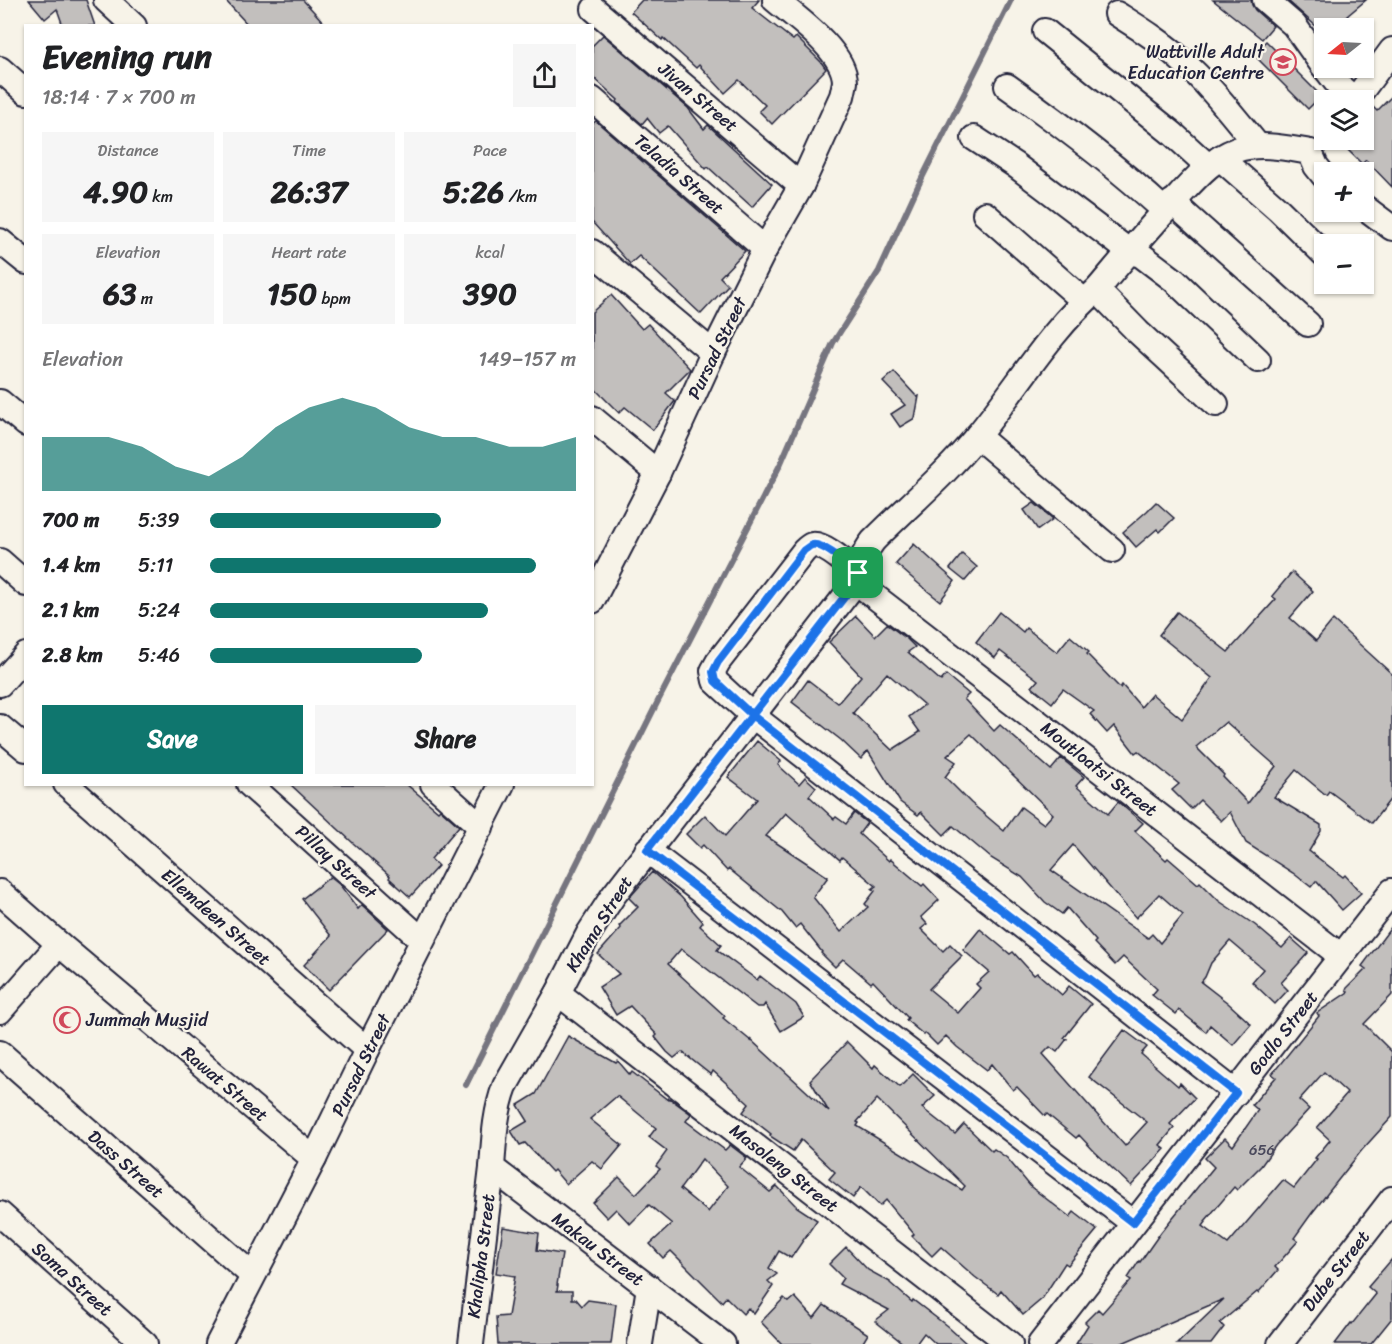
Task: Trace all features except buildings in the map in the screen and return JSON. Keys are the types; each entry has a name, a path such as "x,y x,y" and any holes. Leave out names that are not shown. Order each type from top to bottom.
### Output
{"street":[{"path":"105,0 132,24"},
{"name":"Pursad Street","path":"594,595 658,473 713,353 765,249 801,186 842,96 845,81 840,65 830,50 776,0"},
{"path":"1265,0 1294,25 1314,52"},
{"name":"Jivan Street","path":"592,12 801,186"},
{"path":"1117,14 1181,59 1209,87 1258,146"},
{"path":"1045,31 1173,134 1278,209 1314,244"},
{"path":"1362,90 1392,50"},
{"path":"0,69 24,90"},
{"path":"1333,78 1344,90"},
{"path":"1008,86 1168,206 1308,324"},
{"name":"Teladia Street","path":"594,101 765,249"},
{"path":"974,138 1015,165 1130,252 1141,255 1174,280 1258,360"},
{"path":"1214,162 1237,150 1258,146 1284,148 1314,144"},
{"name":"Khama Street","path":"493,1156 498,1110 506,1086 589,933 613,896 753,716 857,577 860,562 873,541 945,472 977,436 1059,328 1130,252 1168,206 1214,162"},
{"path":"985,214 1138,332 1216,404"},
{"path":"1374,214 1392,228"},
{"path":"0,241 24,260"},
{"path":"594,254 713,353"},
{"path":"0,402 24,422"},
{"path":"594,420 658,473"},
{"path":"977,436 1112,550"},
{"name":"Moutloatsi Street","path":"753,716 715,681 713,672 718,662 804,550 813,544 818,545 827,549 857,577 1341,956"},
{"path":"0,561 24,582"},
{"path":"0,684 24,657"},
{"path":"753,716 1236,1093"},
{"path":"0,727 24,747"},
{"name":"Ellemdeen Street","path":"68,786 367,1050"},
{"name":"Pillay Street","path":"251,786 422,940"},
{"path":"435,786 481,827"},
{"name":"Pursad Street","path":"218,1344 314,1159 501,786"},
{"path":"647,850 1133,1223"},
{"name":"Godlo Street","path":"1040,1344 1392,891"},
{"name":"Rawat Street","path":"0,892 314,1159"},
{"path":"0,1011 60,944"},
{"name":"Masoleng Street","path":"558,993 1010,1344"},
{"name":"Dass Street","path":"0,1053 252,1275"},
{"name":"Makau Street","path":"493,1156 649,1287 723,1344"},
{"name":"Khalipha Street","path":"471,1344 493,1156"},
{"name":"Dube Street","path":"1280,1344 1392,1199"},
{"name":"Soma Street","path":"0,1214 145,1344"},
{"path":"640,1344 649,1287"}],"waterway":[{"path":"466,1085 655,707 780,465 833,343 879,271 918,186 1011,0"}],"place":[{"name":"Wattville Adult Education Centre","path":"1283,62"},
{"name":"Jummah Musjid","path":"67,1020"}],"route":[{"path":"858,573 827,549 813,544 809,546 718,662 713,672 715,681 753,716 1236,1093 1133,1223 647,850 753,716 856,582 858,573"}]}
